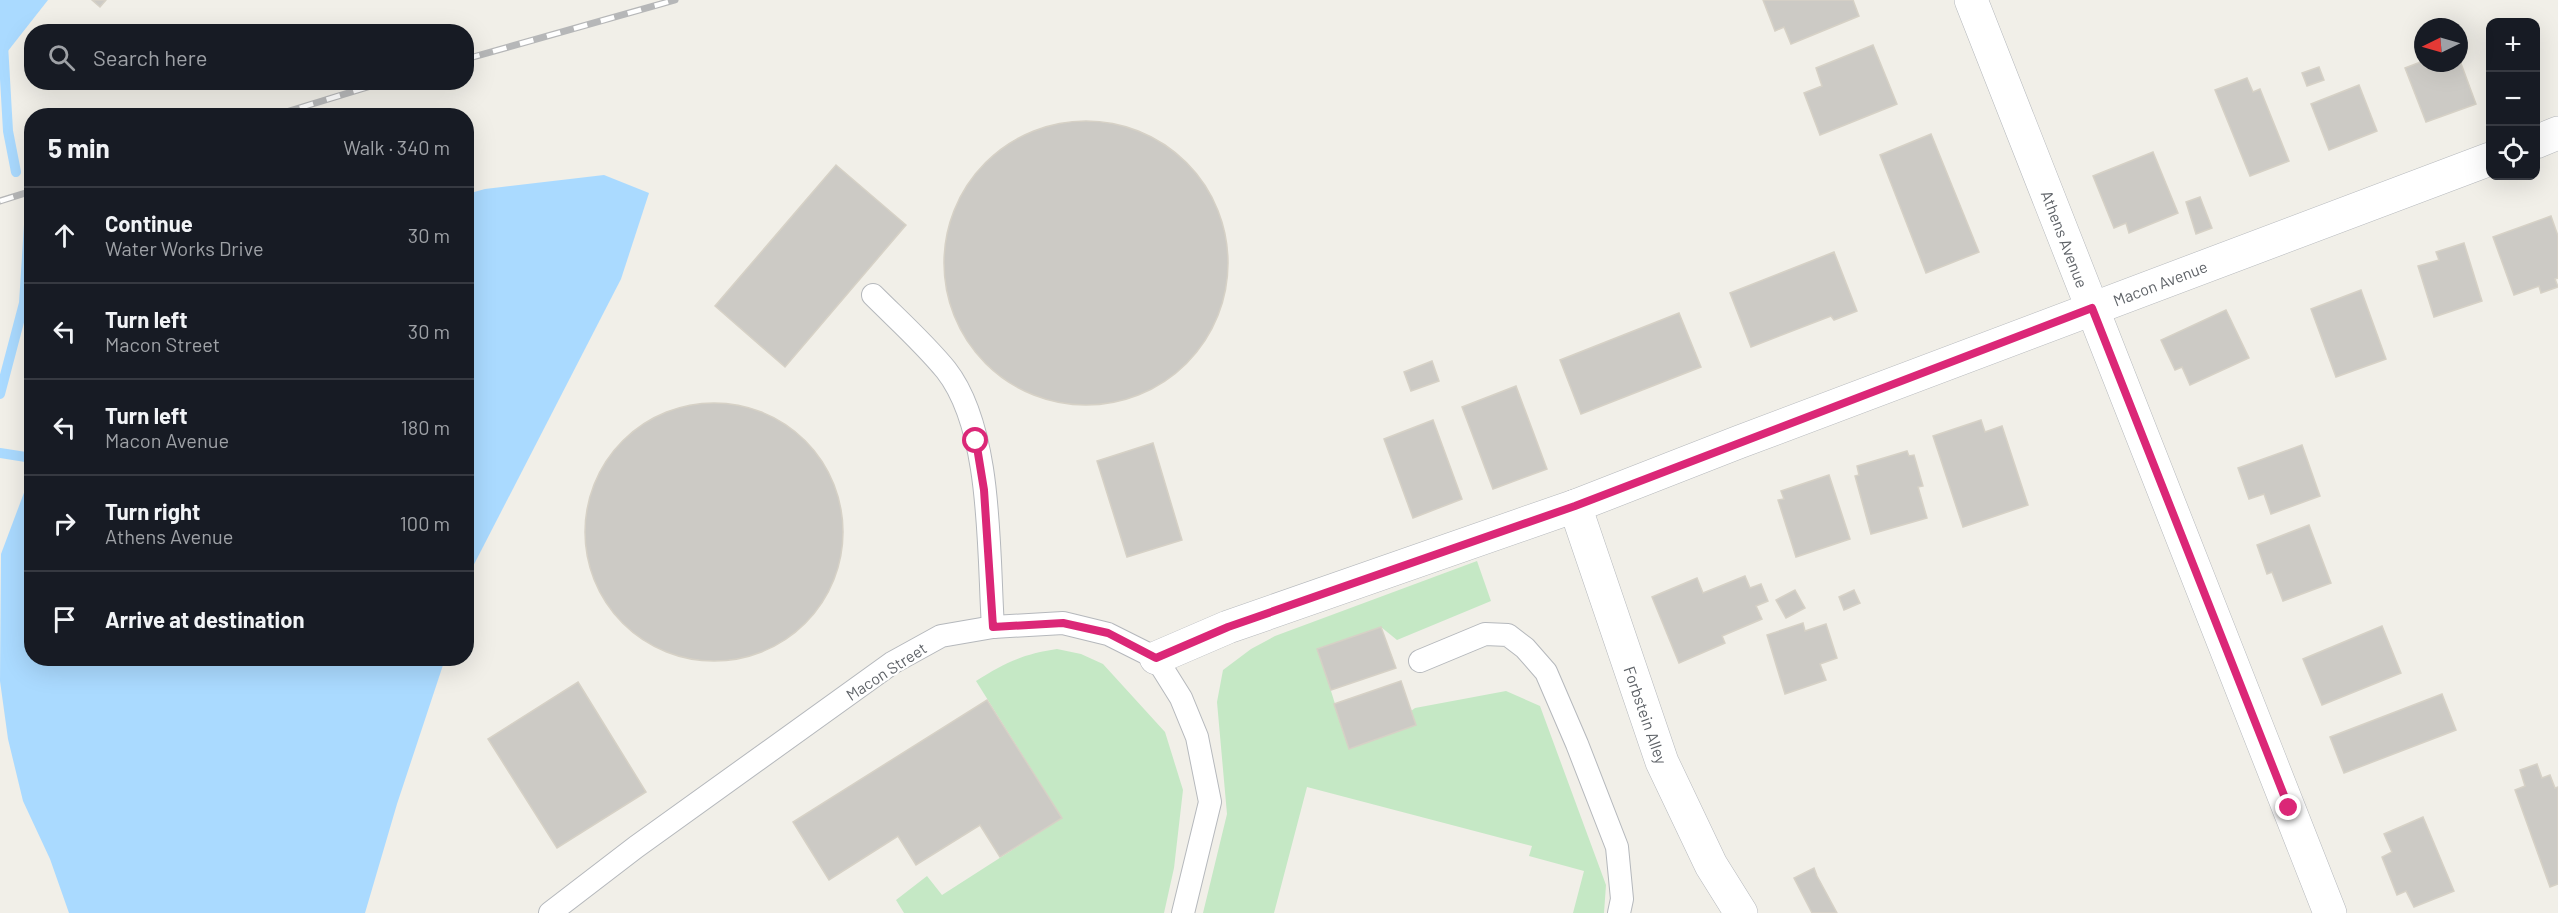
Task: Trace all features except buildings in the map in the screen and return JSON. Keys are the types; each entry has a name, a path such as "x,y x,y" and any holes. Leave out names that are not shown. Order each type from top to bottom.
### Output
{"street":[{"name":"Athens Avenue","path":"1971,0 2330,913"},
{"path":"2540,140 2558,133"},
{"name":"Macon Avenue","path":"1156,658 1228,627 1575,506 2486,160"},
{"name":"Forbstein Alley","path":"1575,506 1662,762 1712,865 1742,913"}],"lane":[{"path":"873,295 946,370 963,398 976,441 984,490 993,627"},
{"name":"Macon Street","path":"550,913 636,847 892,663 941,636 993,627 1063,623 1108,633 1156,658"},
{"path":"1420,661 1485,634 1508,635 1525,648 1546,672 1578,744 1617,847 1622,899 1619,913"},
{"path":"1156,658 1181,698 1197,737 1210,802 1183,913"}],"green space":[{"path":"1477,561 1491,601 1397,640 1381,627 1318,649 1349,749 1416,725 1411,711 1415,708 1506,691 1540,706 1606,885 1604,913 1573,913 1584,871 1529,856 1532,846 1307,787 1274,913 1203,913 1227,814 1217,702 1223,670 1251,649 1275,636"},
{"path":"1057,649 1081,654 1103,664 1165,732 1183,790 1174,868 1164,913 904,913 896,900 927,876 942,895 1062,818 976,681 1014,660"}],"water":[{"path":"0,0 48,0 29,24 24,24 24,31 4,56 0,56"},
{"path":"604,175 649,193 621,279 474,564 474,192"},
{"path":"24,493 24,666 443,666 397,804 365,913 69,913 50,859 23,801 8,739 0,681 1,554"}],"waterway":[{"path":"3,44 8,131 16,172"},
{"path":"0,394 24,303"},
{"path":"0,453 24,457"}],"railway":[{"path":"474,57 675,0"},
{"path":"299,108 358,90"},
{"path":"0,201 24,194"}],"route":[{"path":"976,441 984,490 993,627 1063,623 1108,633 1156,658 1228,627 1575,506 1739,441 2092,308 2289,808"}]}
